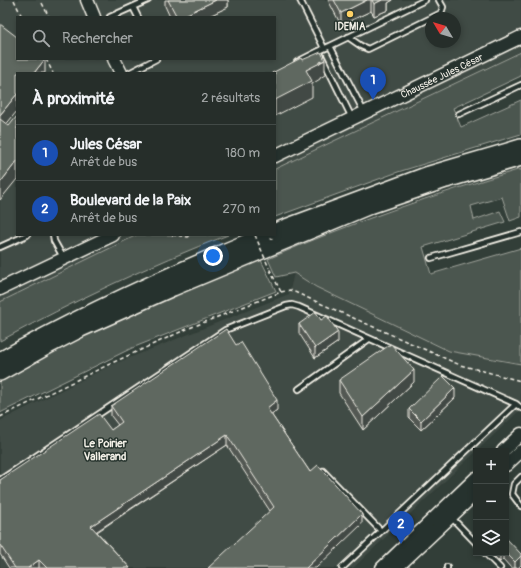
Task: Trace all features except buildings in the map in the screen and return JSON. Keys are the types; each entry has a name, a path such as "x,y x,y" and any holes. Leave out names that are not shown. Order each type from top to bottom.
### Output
{"highway":[{"path":"276,231 426,175 521,147"},
{"path":"0,373 81,329 173,288 318,227 370,206 446,180 521,158"},
{"path":"0,360 75,319 162,279 262,236"}],"main road":[{"path":"87,0 94,16"},
{"name":"Chaussée Jules César","path":"276,156 521,37"},
{"path":"114,60 120,72"},
{"path":"0,289 111,236"},
{"path":"506,448 521,434"},
{"path":"509,462 521,451"},
{"path":"382,568 473,481"},
{"path":"396,568 473,496"}],"lane":[{"path":"112,16 148,0"},
{"path":"300,0 324,48"},
{"path":"292,64 425,0"},
{"path":"439,0 443,7 441,12"},
{"path":"133,7 138,16"},
{"path":"348,37 368,49 425,21"},
{"path":"330,46 364,112"},
{"path":"319,51 352,118"},
{"path":"131,72 154,60"},
{"path":"459,114 521,84"},
{"path":"431,258 521,232"},
{"path":"0,248 25,236"},
{"path":"53,236 54,241 64,258"},
{"path":"0,480 225,330 292,305 516,404 521,408"},
{"path":"300,389 369,339"},
{"path":"342,568 516,404"},
{"path":"323,471 381,531"},
{"path":"521,477 514,484 512,494 521,506"},
{"path":"451,517 473,540"},
{"path":"488,556 500,568"}],"path":[{"path":"14,0 22,16"},
{"path":"42,3 48,16"},
{"path":"46,60 52,72"},
{"path":"180,236 190,236"},
{"path":"255,236 281,292"},
{"path":"0,417 114,362 187,329 281,292 290,290 460,365 521,381"}],"shaded area":[{"path":"0,0 521,0 521,51 276,169 276,72 16,72 16,236 135,236 0,302"},
{"path":"521,52 521,76 453,108 461,127 521,100 521,134 398,172 276,217 276,169"},
{"path":"521,169 521,217 510,221 502,197 471,206 474,220 500,211 505,222 423,247 431,274 521,248 521,364 449,351 316,287 294,273 276,277 268,259 330,233 393,210"},
{"path":"135,236 226,236 112,284 0,341 0,302"},
{"path":"259,256 276,291 132,348 0,413 0,380 71,342"},
{"path":"294,273 316,287 449,351 521,364 521,409 480,448 473,448 473,454 353,568 0,568 0,421 114,364 289,294"}],"place":[{"name":"IDEMIA","path":"350,14"},
{"name":"Jules César","path":"373,100"},
{"name":"Boulevard de la Paix","path":"401,544"}],"district":[{"name":"Le Poirier Vallerand","path":"105,449"}]}
